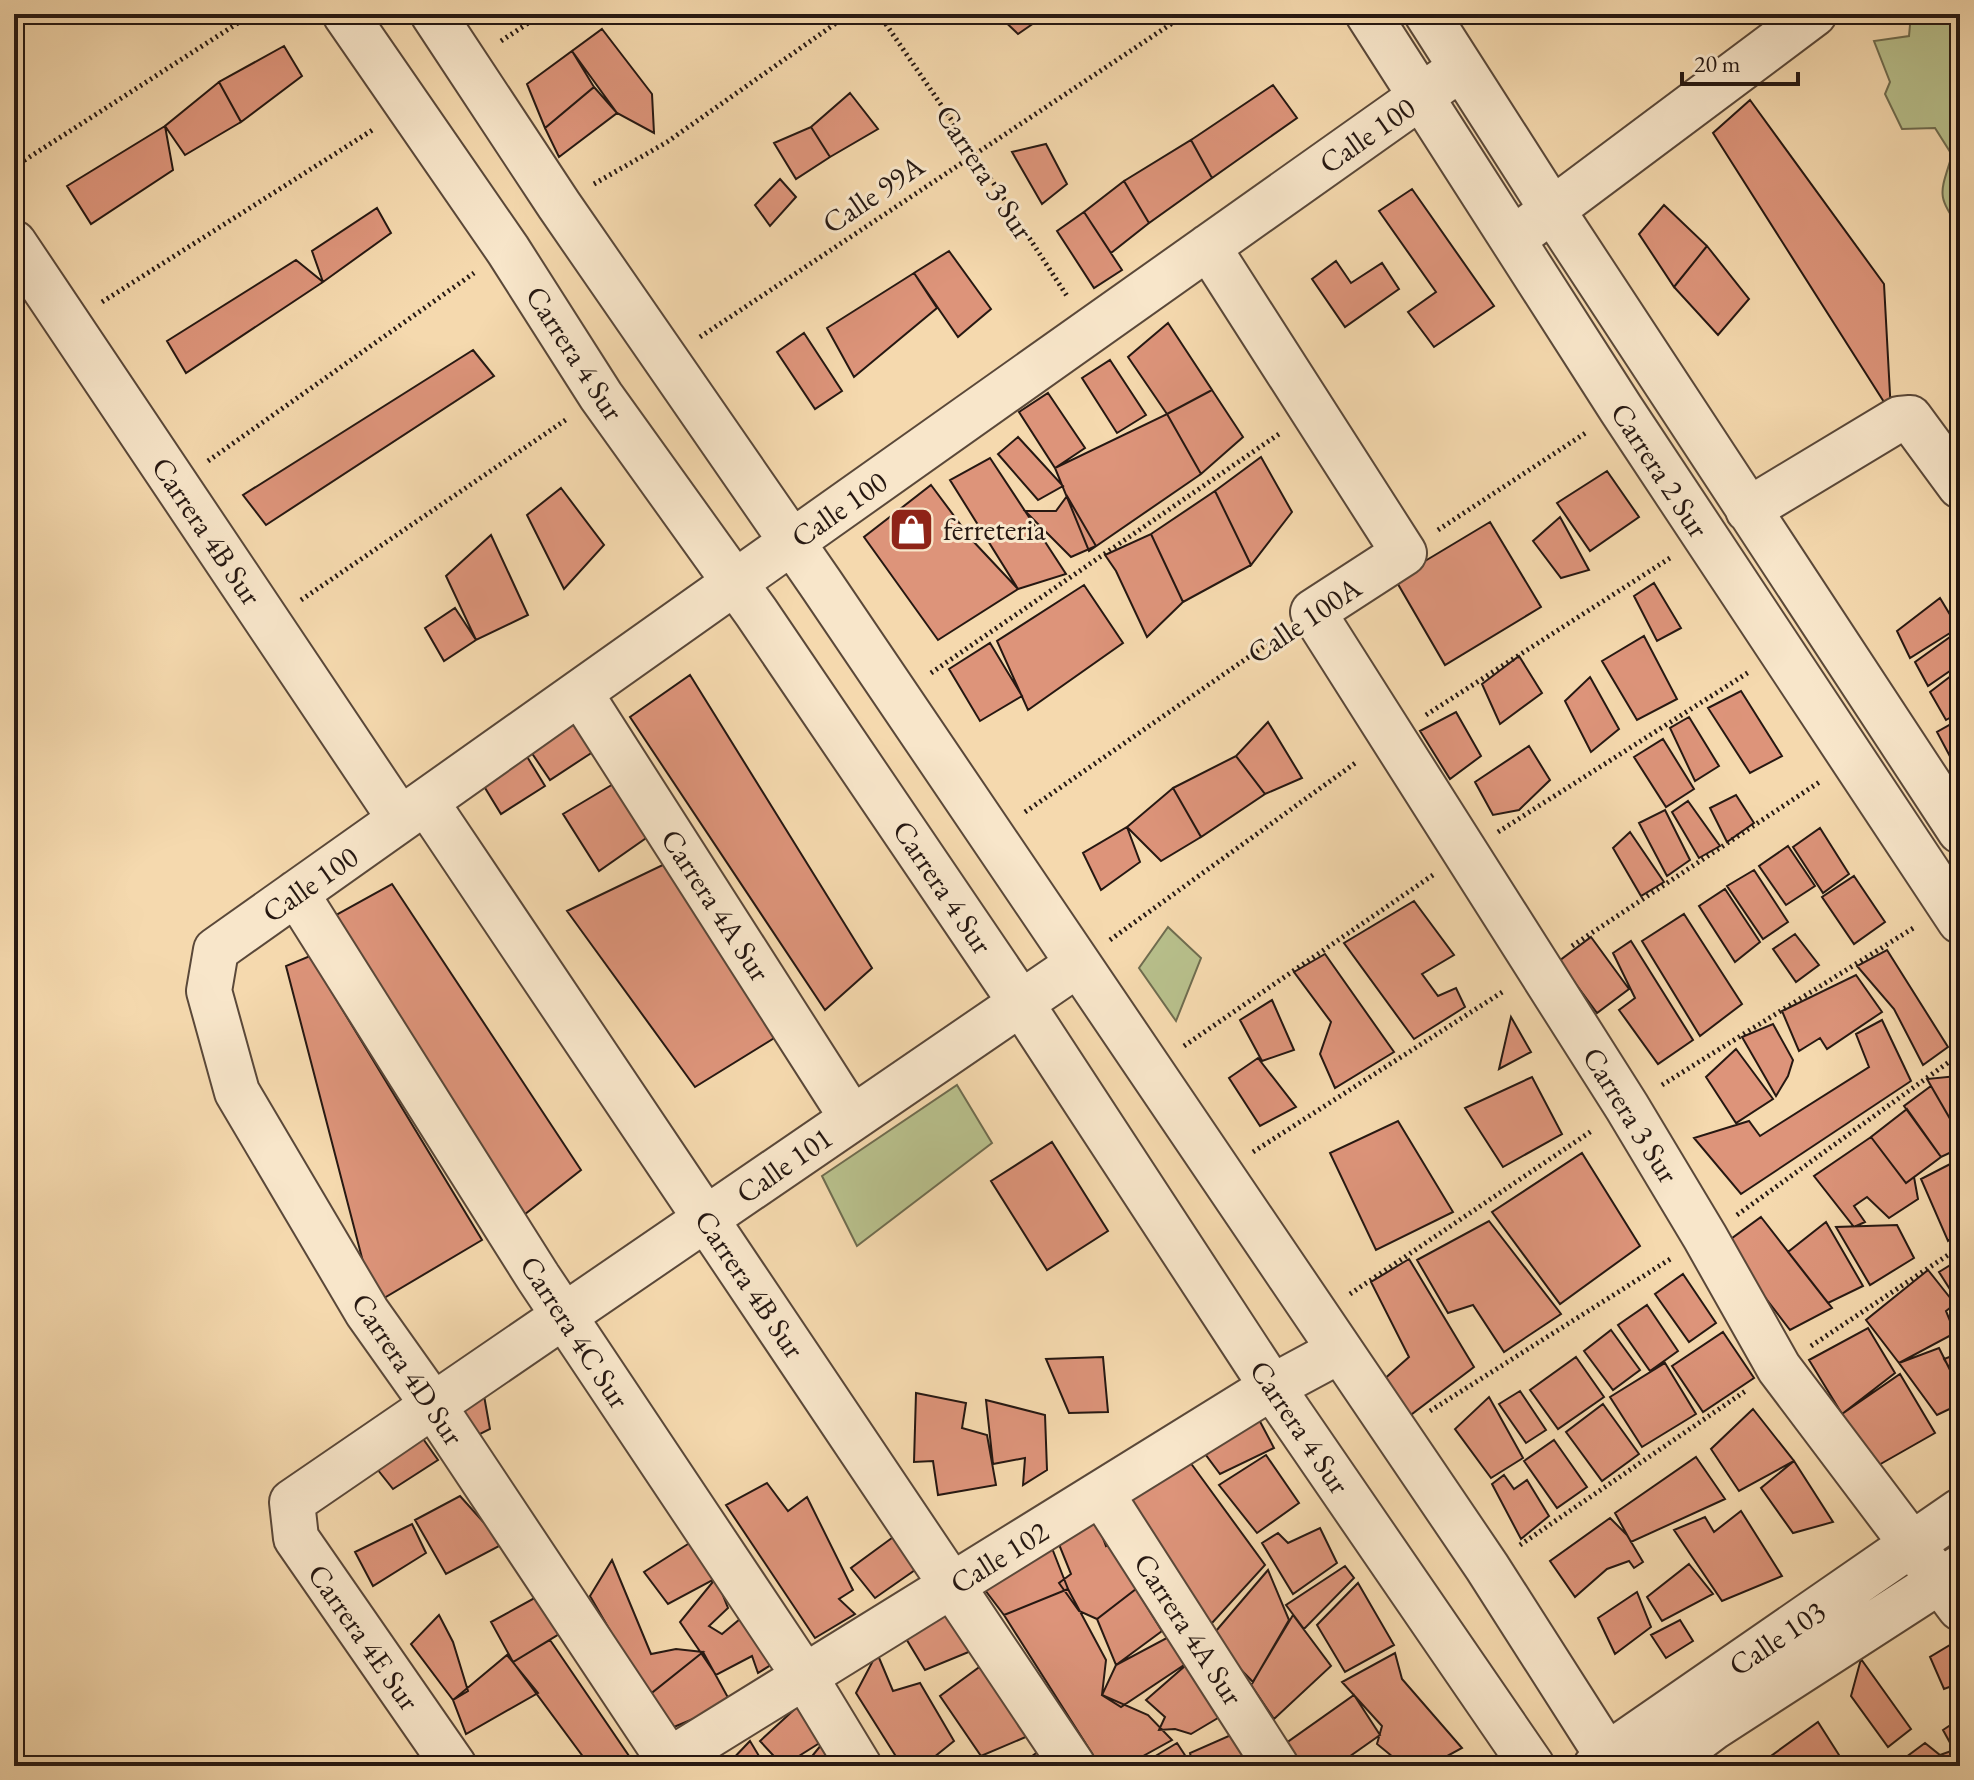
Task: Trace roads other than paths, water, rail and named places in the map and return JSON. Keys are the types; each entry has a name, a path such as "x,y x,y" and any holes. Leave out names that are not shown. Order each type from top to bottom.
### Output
{"street":[{"name":"Carrera 4 Sur","path":"345,14 508,250 601,396 735,583 1021,1003 1272,1387 1532,1766"},
{"path":"433,14 559,205 821,584 1487,1567 1606,1762"},
{"name":"Carrera 2 Sur","path":"1368,14 1621,409 1960,921"},
{"name":"Carrera 2 Sur","path":"1427,14 1960,831"},
{"path":"1511,240 1814,14"},
{"name":"Calle 100","path":"216,950 1461,68"},
{"name":"Carrera 4B Sur","path":"14,243 268,623 413,810 706,1219 1073,1766"},
{"name":"Calle 100A","path":"1208,247 1404,553 1313,612"},
{"path":"1748,510 1899,419 1910,418 1960,486"},
{"name":"Carrera 3 Sur","path":"1313,612 1627,1107 1779,1368 1913,1545 1953,1586"},
{"name":"Carrera 4A Sur","path":"580,693 852,1118"},
{"name":"Carrera 4C Sur","path":"296,893 563,1316 805,1677 859,1766"},
{"name":"Carrera 4D Sur","path":"216,950 209,991 237,1092 367,1312 433,1405 664,1763"},
{"name":"Calle 101","path":"292,1502 1078,964"},
{"name":"Calle 102","path":"664,1763 1272,1387 1339,1351"},
{"name":"Carrera 4A Sur","path":"1101,1493 1276,1766"},
{"name":"Carrera 4E Sur","path":"292,1502 296,1538 454,1766"},
{"name":"Calle 103","path":"1606,1762 1960,1511"},
{"name":"Calle 103","path":"1662,1766 1714,1727 1953,1586"},
{"path":"1690,1766 1703,1753 1714,1727"}],"place":[{"name":"ferreteria","path":"912,529"}]}
